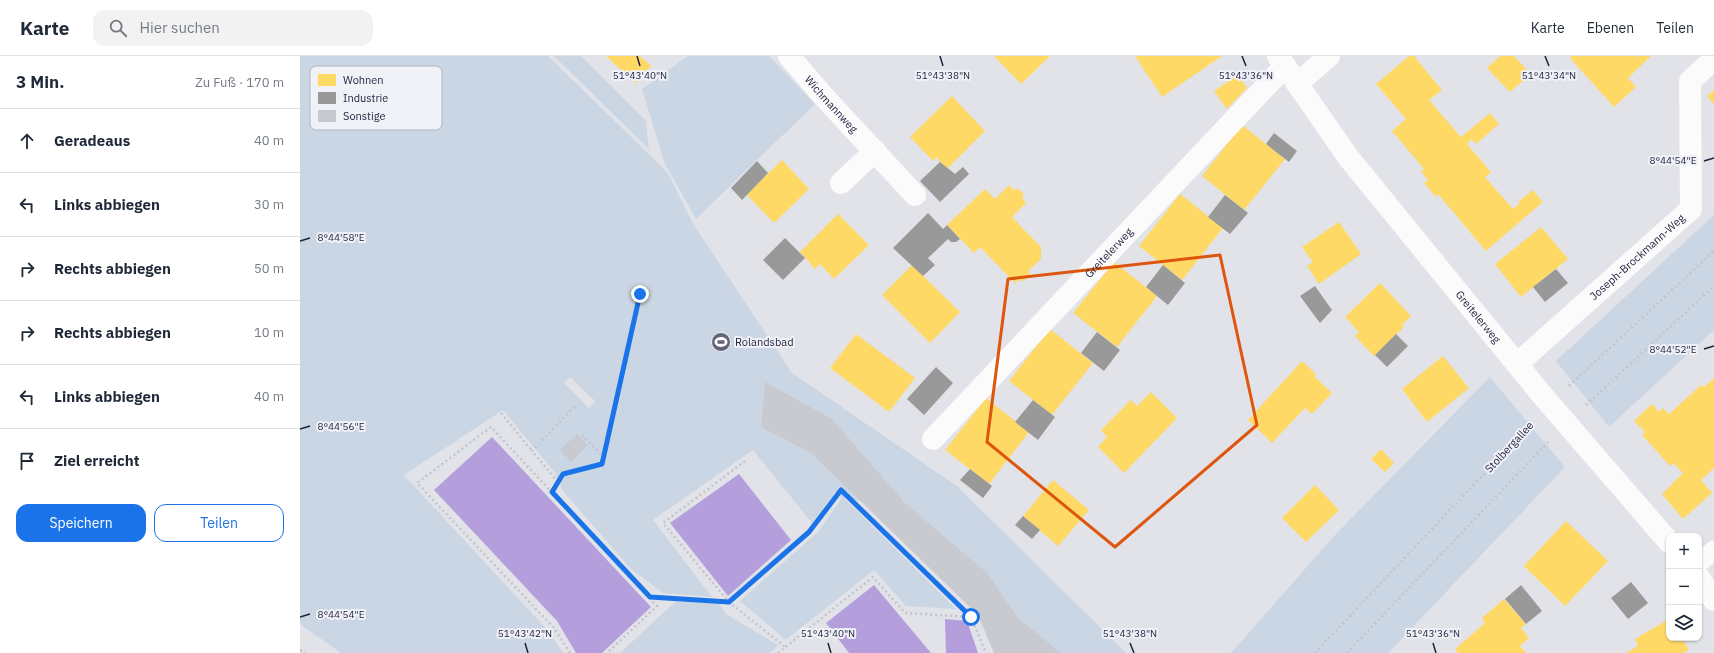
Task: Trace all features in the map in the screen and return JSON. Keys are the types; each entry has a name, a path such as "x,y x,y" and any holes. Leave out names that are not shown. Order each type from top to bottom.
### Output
{"street":[{"name":"Wichmannweg","path":"789,56 825,98 916,195"},
{"path":"1297,84 1329,56"},
{"name":"Joseph-Brockmann-Weg","path":"1517,364 1691,209 1690,81 1714,59"},
{"name":"Greitelerweg","path":"933,439 1282,61 1348,157 1550,404 1666,539"},
{"path":"842,184 875,151"},
{"path":"1702,582 1714,600"}],"lane":[{"path":"1702,560 1714,550"}],"path":[{"name":"Stolbergallee","path":"1315,653 1550,404 1714,252"},
{"path":"1347,653 1566,423 1714,286"},
{"path":"552,492 563,474 602,464 640,294"},
{"path":"532,451 576,405"},
{"path":"501,413 558,482"},
{"path":"570,653 554,628 417,483 491,427 658,606 607,653"},
{"path":"582,435 604,458"},
{"path":"745,461 663,523 729,602 785,647"},
{"path":"650,597 729,602 809,532 841,490 971,617 986,653"},
{"path":"778,653 873,577 905,613 971,617"},
{"path":"300,650 305,653"}],"highlighted area":[{"path":"1220,255 1257,425 1115,547 987,442 1008,279"}],"shaded area":[{"path":"300,56 548,56 668,173 693,224 792,373 957,486 1126,653 1032,653 872,503 844,498 956,609 906,606 874,570 786,640 740,601 818,532 842,498 835,492 812,523 753,450 653,520 712,597 663,593 631,569 562,490 556,474 503,410 404,475 549,632 563,653 341,653 300,624","holes":["570,377 595,401 589,408 564,383"]},
{"path":"554,56 581,56 646,121 649,149"},
{"path":"688,56 769,56 815,104 696,219 665,164 642,89"},
{"path":"1714,215 1714,330 1609,427 1556,361"},
{"path":"1490,377 1565,467 1388,653 1231,653 1335,535"},
{"path":"492,437 651,607 602,653 576,653 557,621 434,490"},
{"path":"739,474 791,540 728,596 670,523"},
{"path":"874,585 931,653 849,653 826,623"},
{"path":"675,602 718,602 726,614 778,645 783,642 769,653 620,653"},
{"path":"945,619 967,621 978,653 946,653"}],"building: Wohnen":[{"path":"606,56 640,56 651,66 635,83"},
{"path":"994,56 1050,56 1021,84"},
{"path":"1135,56 1222,56 1162,97"},
{"path":"1409,56 1414,56 1442,90 1429,100 1461,137 1490,113 1499,124 1476,144 1472,139 1467,144 1491,172 1485,177 1513,209 1520,203 1518,202 1533,190 1543,202 1486,251 1438,194 1436,197 1424,183 1428,180 1421,171 1424,169 1392,131 1406,119 1376,84"},
{"path":"1500,56 1514,56 1531,74 1510,92 1487,68"},
{"path":"1572,56 1650,57 1628,78 1636,87 1614,107 1570,58"},
{"path":"1238,75 1247,88 1227,109 1214,91"},
{"path":"1714,90 1714,104 1707,96"},
{"path":"952,96 985,131 947,169 936,157 933,161 910,137"},
{"path":"1242,125 1285,159 1244,210 1202,176"},
{"path":"782,160 809,189 774,223 746,194"},
{"path":"1009,185 1013,190 1017,188 1024,194 1022,198 1026,203 1012,217 1041,247 1041,259 1028,271 1030,273 1029,276 1023,281 1019,280 1015,283 980,247 974,253 947,225 985,189 995,199"},
{"path":"1180,194 1223,228 1182,280 1139,246"},
{"path":"838,214 869,245 834,279 820,264 815,269 800,252"},
{"path":"1339,222 1361,254 1319,284 1307,266 1313,262 1302,247"},
{"path":"1541,227 1568,259 1521,297 1495,264"},
{"path":"1114,262 1157,296 1117,347 1073,313"},
{"path":"912,265 960,312 930,343 882,295"},
{"path":"1380,283 1411,316 1402,325 1404,327 1374,356 1355,336 1359,332 1345,317"},
{"path":"1050,329 1093,363 1052,415 1009,381"},
{"path":"856,334 915,378 889,412 830,368"},
{"path":"1443,356 1469,388 1427,422 1402,389"},
{"path":"1302,361 1316,374 1314,376 1332,393 1312,414 1305,408 1272,443 1248,420"},
{"path":"1714,378 1714,468 1701,480 1712,493 1683,519 1662,494 1683,473 1673,463 1670,466 1642,435 1645,432 1634,421 1652,404 1659,412 1663,408 1669,414 1701,385 1704,387"},
{"path":"1151,392 1177,418 1124,473 1098,447 1107,437 1101,430 1131,400 1137,406"},
{"path":"986,398 1029,432 989,484 945,450"},
{"path":"1381,449 1394,463 1385,472 1371,459"},
{"path":"1053,480 1089,510 1058,546 1023,516"},
{"path":"1315,485 1339,510 1306,542 1282,518"},
{"path":"1566,521 1608,561 1565,606 1524,566"},
{"path":"1504,599 1526,624 1521,628 1529,638 1520,646 1526,653 1458,653 1455,649 1485,623 1482,618"},
{"path":"1666,621 1666,641 1684,641 1689,650 1683,653 1626,653 1638,646 1635,639"}],"building: Industrie":[{"path":"1274,133 1297,151 1289,162 1266,144"},
{"path":"757,161 768,173 742,200 731,188"},
{"path":"940,162 955,174 963,167 969,174 940,202 920,181"},
{"path":"1225,195 1248,213 1230,234 1208,217"},
{"path":"928,213 943,229 947,225 960,239 956,242 951,242 948,239 928,258 935,265 923,276 893,248"},
{"path":"785,238 805,258 783,280 763,260"},
{"path":"1163,265 1185,283 1168,305 1146,287"},
{"path":"1556,269 1568,283 1545,302 1533,287"},
{"path":"1315,286 1332,310 1320,323 1300,296"},
{"path":"1097,332 1120,350 1104,371 1081,353"},
{"path":"1396,334 1408,346 1387,367 1375,355"},
{"path":"936,367 953,383 924,415 907,399"},
{"path":"1033,400 1055,417 1038,440 1015,422"},
{"path":"970,469 992,486 983,498 960,480"},
{"path":"1023,516 1040,530 1032,539 1015,525"},
{"path":"1631,582 1648,603 1628,619 1611,598"},
{"path":"1521,585 1542,611 1526,624 1505,599"}],"building: Sonstige":[{"path":"765,382 832,419 904,502 987,573 1018,618 1061,653 994,653 978,615 811,453 761,427"},
{"path":"577,434 588,445 571,462 560,450"}],"place":[{"name":"Rolandsbad","path":"721,342"}],"route":[{"path":"640,294 602,464 563,474 552,492 650,597 729,602 809,532 841,490 971,617"}]}
